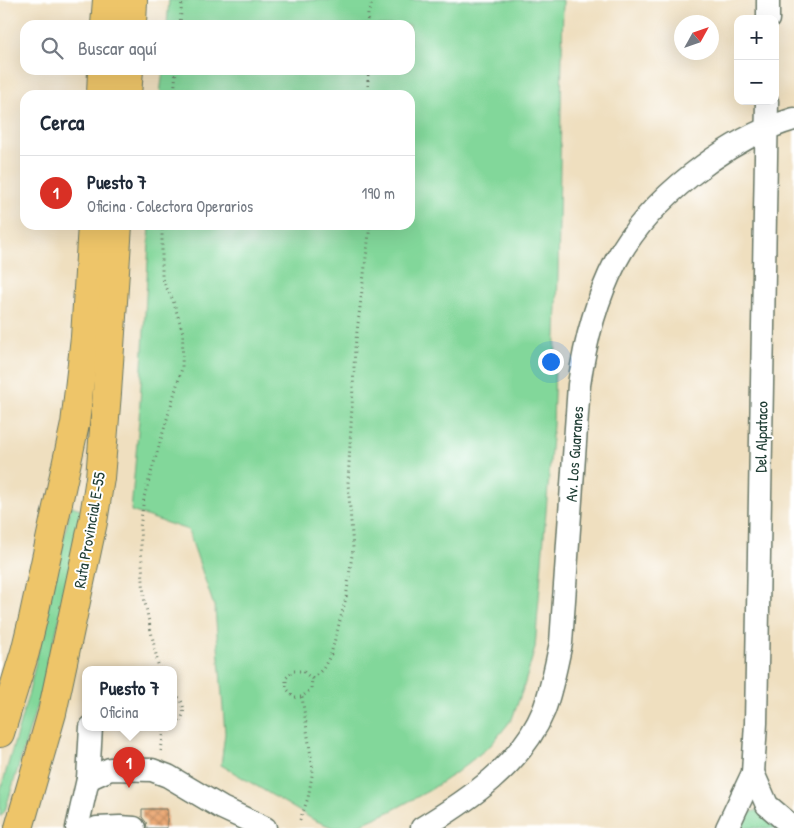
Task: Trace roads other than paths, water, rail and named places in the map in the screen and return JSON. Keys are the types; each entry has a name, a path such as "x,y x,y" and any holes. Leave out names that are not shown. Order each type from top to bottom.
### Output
{"main road":[{"path":"105,20 107,0"},
{"path":"132,20 133,0"},
{"path":"101,90 102,75"},
{"path":"127,90 129,75"},
{"name":"Ruta Provincial E-55","path":"0,732 29,635 75,424 85,327 92,230"},
{"name":"Ruta Provincial E-55","path":"19,828 52,713 80,585 100,478 118,230"}],"street":[{"path":"768,0 768,15"},
{"name":"Del Alpataco","path":"732,819 753,773 758,646 767,105"},
{"name":"Av. Los Guaranes","path":"422,828 462,803 502,770 519,752 531,735 544,710 554,678 561,642 578,394 584,351 590,324 617,260 637,230 676,188 702,167 728,149 767,129 794,118"},
{"path":"77,828 88,778 92,731"},
{"path":"88,778 110,769 152,770 168,776 222,808 265,828"},
{"name":"Del Alpataco","path":"753,773 767,805 794,828"},
{"path":"732,819 749,806 767,805"},
{"path":"97,828 134,828"}],"place":[{"name":"Puesto 7","path":"129,788"}]}
